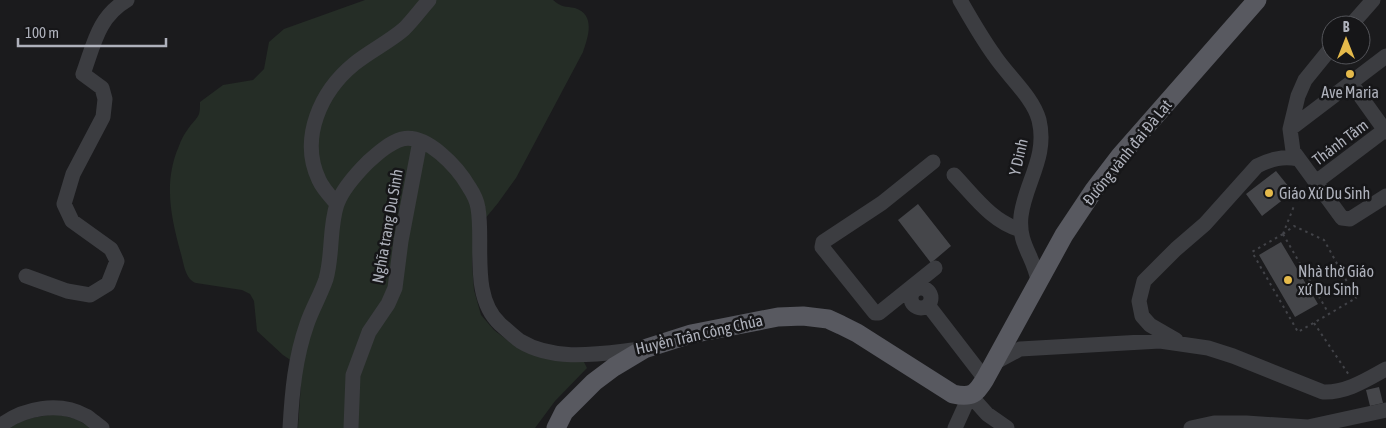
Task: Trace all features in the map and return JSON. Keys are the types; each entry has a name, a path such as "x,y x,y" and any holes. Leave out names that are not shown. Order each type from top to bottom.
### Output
{"main road":[{"name":"Đường vành đai Đà Lạt","path":"970,395 976,392 989,371 1078,212 1107,173 1257,0"},
{"name":"Huyền Trân Công Chúa","path":"644,349 691,334 756,321 803,316 820,318 857,333 953,394 970,395"},
{"path":"556,428 564,412 594,382 614,367 644,349"}],"street":[{"path":"26,276 67,292 90,294 108,284 117,261 111,249 72,221 64,204 72,174 103,117 105,99 102,88 82,74 95,38 106,17 127,0"},
{"path":"337,204 319,181 316,170 312,141 315,117 326,96 353,65 404,29 429,0"},
{"name":"Y Dinh","path":"960,0 994,56 1025,96 1039,119 1041,128 1040,150 1035,174 1024,197 1021,216 1023,242 1038,281"},
{"path":"1359,15 1372,0"},
{"path":"1290,129 1386,56"},
{"path":"1321,61 1306,80 1298,96 1290,129 1293,151 1342,218 1350,219 1386,196"},
{"path":"1351,84 1385,131"},
{"name":"Thánh Tâm","path":"1316,182 1385,131"},
{"path":"290,428 292,391 297,359 307,324 325,280 331,256 332,232 337,204 347,186 359,171 378,153 404,138 420,141"},
{"name":"Huyền Trân Công Chúa","path":"420,141 437,149 461,173 478,206 483,290 488,306 498,322 520,341 569,356 644,349"},
{"name":"Nghĩa trang Du Sinh","path":"351,428 353,376 369,332 388,304 395,288 401,241 420,141"},
{"path":"1186,345 1150,325 1142,316 1139,301 1144,281 1176,248 1204,224 1257,166 1281,157 1298,159"},
{"path":"933,162 882,203 823,242 822,247 875,313 879,313 913,289 935,268"},
{"path":"954,175 999,221 1021,230"},
{"path":"913,289 910,298 912,303 922,308 928,305 989,371 1020,349 1160,341 1208,348 1323,392 1333,392 1355,386 1386,369"},
{"path":"955,428 970,395 987,414 1007,428"},
{"path":"0,426 24,412 42,408 67,409 86,416 102,428"},
{"path":"1191,428 1214,423 1308,427 1386,410"}],"path":[{"path":"1283,234 1294,206"},
{"path":"1294,226 1324,240 1356,298 1298,332 1252,252 1283,234 1294,226"},
{"path":"1283,234 1329,314"},
{"path":"1314,323 1355,386"}],"shaded area":[{"path":"365,0 553,0 561,6 582,11 588,21 587,40 583,52 516,178 484,220 473,251 474,290 481,315 494,330 511,343 584,362 587,368 555,401 535,428 298,428 301,384 292,361 257,331 254,301 250,294 242,290 196,283 189,278 185,271 174,227 170,200 171,173 183,137 199,114 200,102 223,85 253,80 264,69 269,42 284,29"},
{"path":"57,414 76,419 91,428 10,428 27,420"}],"building":[{"name":"Giáo Xứ Du Sinh","path":"1276,171 1293,192 1262,216 1246,194"},
{"path":"918,204 951,246 931,263 898,220"},
{"name":"Nhà thờ Giáo xứ Du Sinh","path":"1281,242 1318,304 1295,317 1259,255"},
{"path":"1379,387 1383,403 1370,406 1366,390"}],"place":[{"name":"Ave Maria","path":"1350,74"},
{"name":"Giáo Xứ Du Sinh","path":"1269,193"},
{"name":"Nhà thờ Giáo xứ Du Sinh","path":"1288,280"}]}
